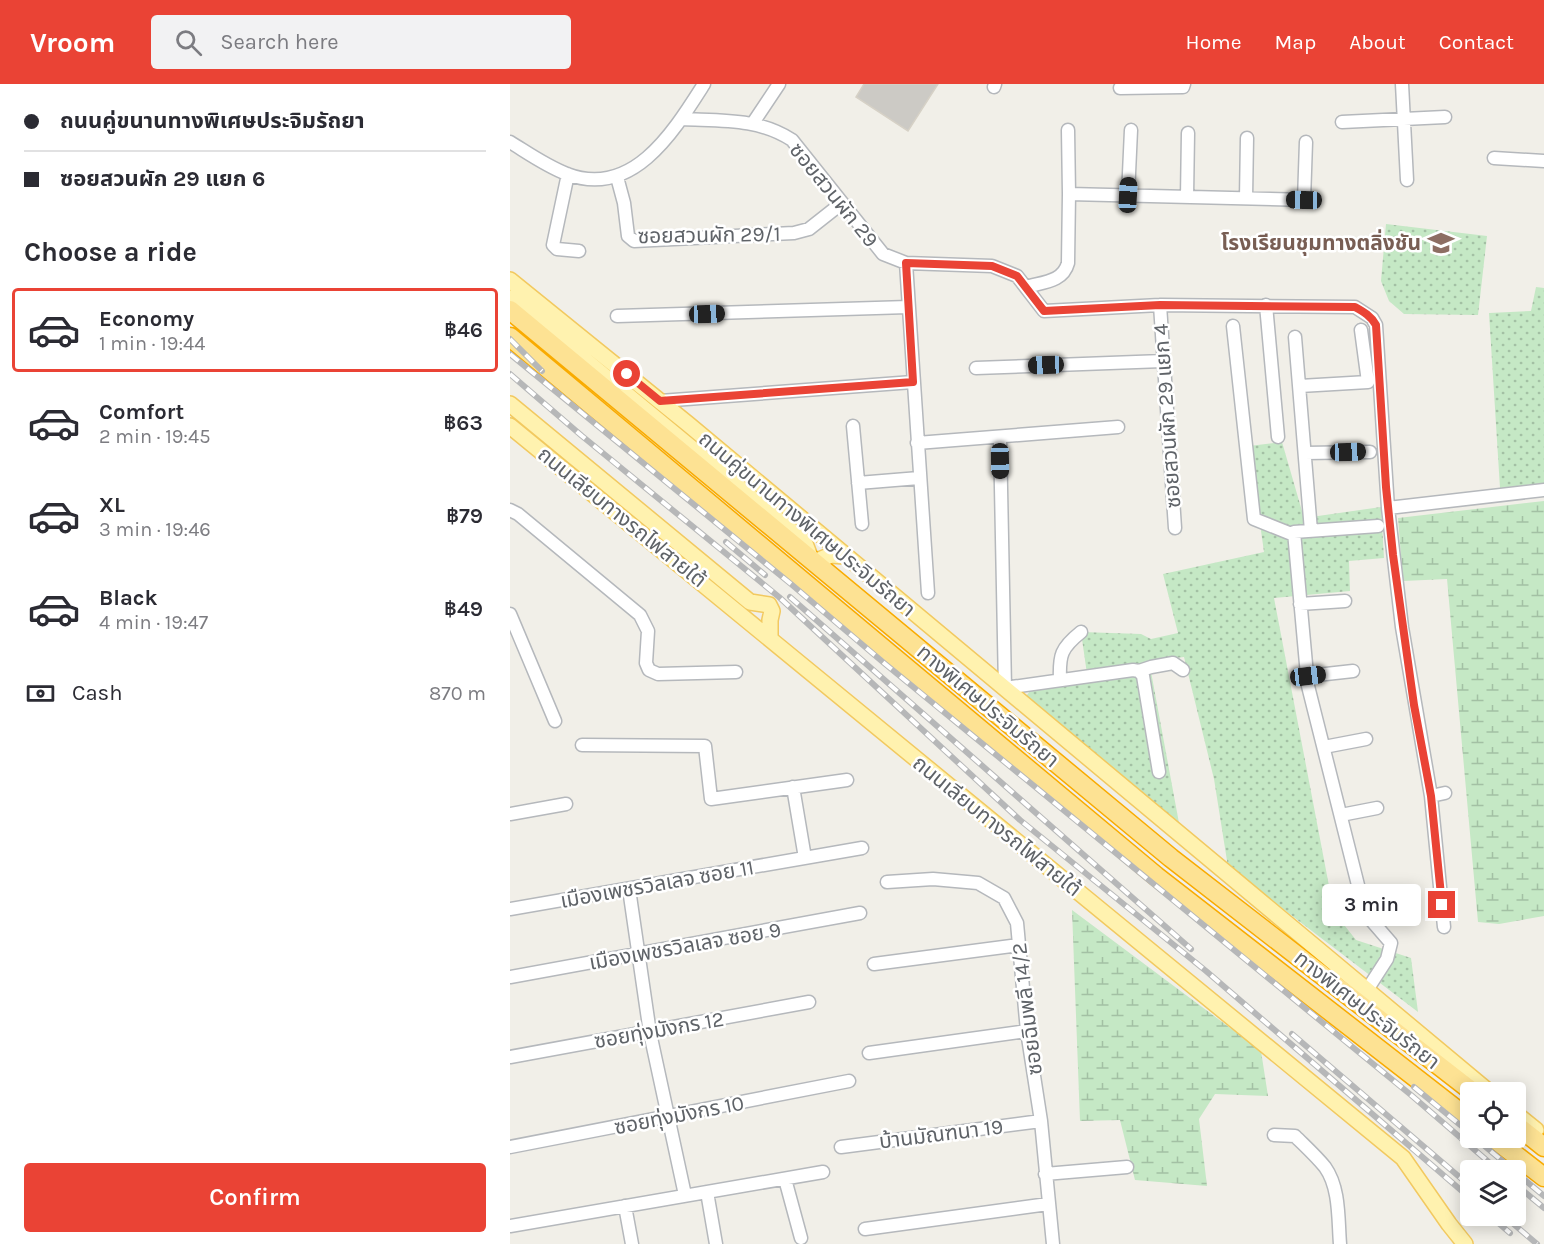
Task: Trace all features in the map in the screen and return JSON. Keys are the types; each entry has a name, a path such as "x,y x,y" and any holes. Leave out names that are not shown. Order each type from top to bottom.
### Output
{"highway":[{"name":"ทางพิเศษประจิมรัถยา","path":"510,310 1162,850 1460,1082"},
{"name":"ทางพิเศษประจิมรัถยา","path":"510,337 1156,876 1460,1112"},
{"path":"1526,1133 1544,1147"},
{"path":"1506,1148 1544,1177"}],"main road":[{"name":"ถนนคู่ขนานทางพิเศษประจิมรัถยา","path":"510,280 660,401 1477,1082"},
{"path":"510,298 804,542 813,561 831,555 844,556"},
{"path":"510,404 750,602 769,605 772,611 770,638"},
{"name":"ถนนเลียบทางรถไฟสายใต้","path":"510,426 1403,1158 1465,1244"},
{"path":"1526,1122 1544,1136"}],"street":[{"path":"510,142 546,164 568,174 593,180 617,177 632,170 651,155 682,119 704,84"},
{"path":"753,123 779,84"},
{"path":"1120,88 1184,87 1184,84"},
{"path":"1402,84 1407,180"},
{"path":"1342,122 1445,117"},
{"name":"ซอยสวนผัก 29","path":"682,119 753,123 777,130 792,140 882,254 906,263 992,266 1017,276 1044,311 1160,305 1355,307 1372,318 1376,325 1388,508"},
{"path":"1026,287 1058,279 1066,272 1069,194 1068,130"},
{"path":"1128,195 1131,130"},
{"path":"1187,197 1188,134"},
{"path":"1246,198 1247,138"},
{"path":"1069,194 1306,200 1305,142"},
{"path":"1494,158 1544,160"},
{"path":"568,174 553,245 557,249 579,251"},
{"name":"ซอยสวนผัก 29/1","path":"617,177 624,203 628,236 634,241 794,233 809,229 842,202"},
{"path":"906,263 928,593"},
{"name":"ซอยสวนผัก 29 แยก 4","path":"1160,305 1174,528"},
{"path":"1266,306 1278,437"},
{"path":"617,316 908,307"},
{"path":"1233,326 1254,519 1294,535"},
{"path":"1300,386 1368,382 1361,330"},
{"path":"1295,337 1311,531"},
{"path":"976,368 1163,361"},
{"path":"660,401 913,382"},
{"path":"853,426 862,524"},
{"path":"917,443 1118,428"},
{"path":"1000,438 1005,688 1139,671 1173,663 1184,670"},
{"path":"1305,453 1370,452"},
{"path":"858,483 919,478"},
{"path":"1444,927 1431,796 1402,627 1388,508 1544,490"},
{"path":"510,510 519,513 640,615 648,631 646,663 649,670 658,674 736,672"},
{"path":"1366,990 1387,959 1391,943 1365,913 1324,747 1308,676 1294,532 1378,526"},
{"path":"1300,604 1345,601"},
{"path":"510,614 555,721"},
{"path":"1060,680 1063,648 1081,632"},
{"path":"1139,671 1143,676 1159,772"},
{"path":"1308,676 1353,671"},
{"path":"1324,747 1366,740"},
{"path":"582,745 705,746 711,799 847,780"},
{"path":"793,787 805,858"},
{"path":"1431,796 1445,793"},
{"path":"510,814 566,804"},
{"path":"1341,815 1377,808"},
{"name":"เมืองเพชรวิลเลจ ซอย 11","path":"510,909 862,849"},
{"name":"ซอยฉิมพลี 14/2","path":"887,882 933,879 978,883 1004,898 1017,923 1027,1031 1041,1121 1053,1244"},
{"path":"629,889 650,1033 685,1196"},
{"name":"เมืองเพชรวิลเลจ ซอย 9","path":"510,977 860,913"},
{"path":"874,964 1019,945"},
{"name":"ซอยทุ่งมังกร 12","path":"510,1057 809,1002"},
{"path":"870,1053 1027,1031"},
{"name":"ซอยทุ่งมังกร 10","path":"510,1147 849,1081"},
{"name":"บ้านมัณฑนา 19","path":"841,1147 1041,1121"},
{"path":"1274,1135 1295,1136 1331,1177 1336,1194 1340,1244"},
{"path":"1045,1174 1126,1167"},
{"path":"510,1226 823,1172"},
{"path":"785,1179 801,1238"},
{"path":"707,1192 716,1244"},
{"path":"865,1229 1048,1204"},
{"path":"625,1206 632,1244"}],"green space":[{"path":"1386,224 1487,236 1478,315 1404,314 1389,301 1381,281"},
{"path":"1536,287 1544,288 1544,483 1500,488 1489,313 1531,311"},
{"path":"1282,442 1304,518 1381,507 1384,558 1349,561 1350,591 1274,598 1334,912 1356,940 1411,958 1418,1012 1228,867 1214,779 1184,657 1149,661 1179,823 1026,696 1031,690 1088,681 1081,632 1141,634 1151,639 1178,633 1163,574 1264,552 1249,446"},
{"path":"1544,501 1544,916 1499,924 1478,922 1447,579 1403,581 1398,518"},
{"path":"1072,910 1261,1051 1268,1096 1215,1094 1199,1119 1207,1186 1135,1180 1120,1120 1080,1121"}],"building":[{"path":"864,84 938,84 908,131 856,97"}],"railway":[{"path":"510,339 542,371"},
{"path":"510,354 1411,1095 1486,1160"},
{"path":"510,374 779,597 1020,820 1206,971 1460,1189"},
{"path":"726,542 765,575"},
{"path":"790,597 1191,949"},
{"path":"1292,1034 1460,1177"},
{"path":"1414,1087 1460,1125"},
{"path":"1487,1148 1501,1160"},
{"path":"1526,1181 1544,1196"},
{"path":"1526,1193 1544,1208"},
{"path":"1502,1226 1510,1233"},
{"path":"1516,1226 1537,1244"}],"place":[{"name":"โรงเรียนชุมทางตลิ่งชัน","path":"1441,243"}],"route":[{"path":"627,374 660,401 913,382 906,263 992,266 1017,276 1044,311 1160,305 1355,307 1365,312 1376,325 1386,487 1393,555 1414,705 1431,796 1442,905"}]}
